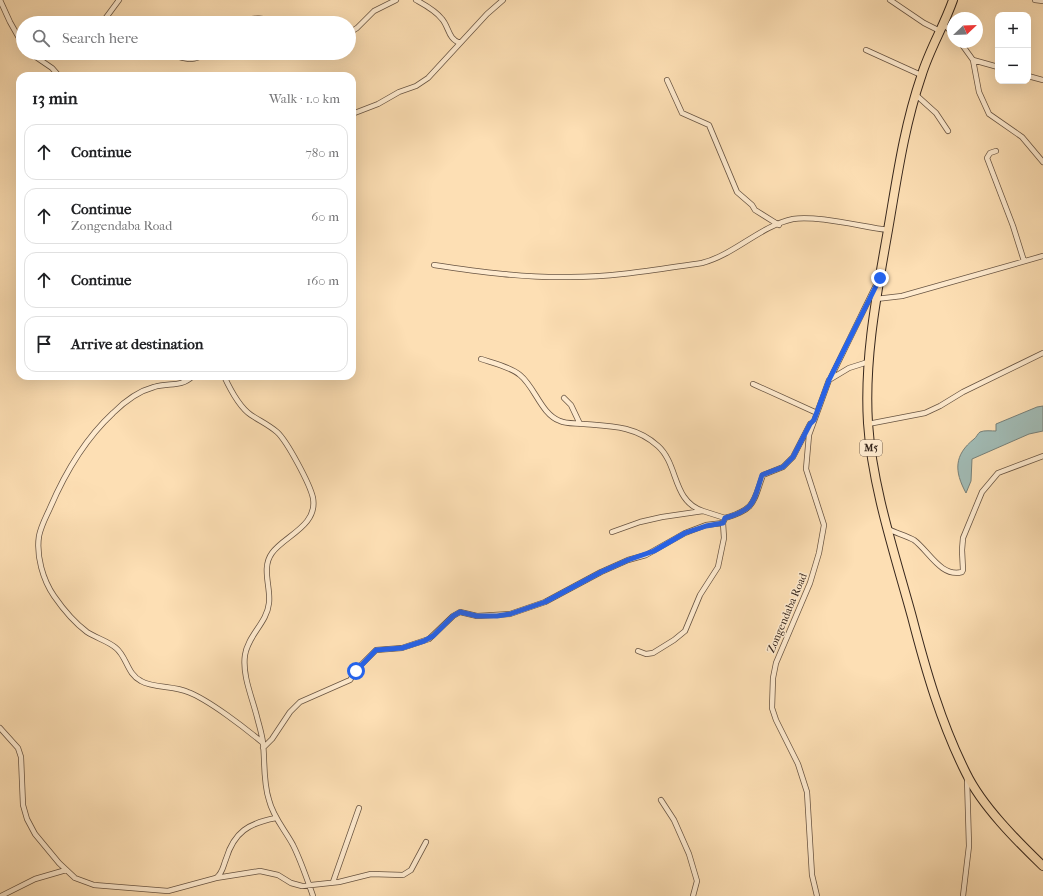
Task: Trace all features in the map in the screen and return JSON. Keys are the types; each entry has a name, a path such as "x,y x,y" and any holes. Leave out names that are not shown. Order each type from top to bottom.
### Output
{"highway":[{"name":"M5","path":"953,0 921,75 900,157 876,299 868,362 868,424 872,454 888,529 933,693 950,739 967,775 991,809 1043,866"}],"street":[{"path":"0,0 16,33"},
{"path":"107,16 119,0"},
{"path":"356,28 374,11 396,0"},
{"path":"416,0 438,14 445,24 452,39 460,43"},
{"path":"356,112 378,104 398,92 420,84 436,72 486,14 503,0"},
{"path":"890,0 924,23 940,31"},
{"path":"1035,0 1043,2"},
{"path":"943,23 947,27"},
{"path":"964,48 973,60 979,92 988,114 1022,137 1043,162"},
{"path":"866,50 921,75"},
{"path":"40,60 56,72"},
{"path":"973,60 995,66"},
{"path":"1031,77 1043,80"},
{"path":"667,80 682,113 702,121 711,128 732,182 739,195 758,212 779,225"},
{"path":"915,94 936,113 948,131"},
{"path":"996,151 990,153 987,158 1013,226 1024,261"},
{"path":"434,265 507,275 572,277 595,276 716,260 732,249 792,220 801,219 888,230"},
{"path":"876,299 902,296 1043,256"},
{"name":"Zongendaba Road","path":"817,896 812,875 807,792 804,778 776,720 772,708 771,695 776,663 810,583 819,553 824,525 806,469 809,435 829,380 880,278"},
{"path":"868,424 925,413 963,392 1043,353"},
{"path":"481,359 521,376 553,417 560,421 580,424 620,426 631,429 647,438 662,450 682,496 694,507 724,520"},
{"path":"829,380 849,368 868,362"},
{"path":"188,380 185,383 154,386 142,391 113,413 98,429 70,467 53,500 39,535 39,555 42,570 53,595 59,602 87,632 118,650 128,669 135,678 145,684 188,692 215,708 263,745"},
{"path":"226,380 241,404 250,415 266,424 280,435 308,486 314,508 312,513 296,533 275,549 270,557 266,576 268,608 251,636 245,655 248,683 263,745 265,786 269,801 276,818 293,846 313,896"},
{"path":"753,384 817,413"},
{"path":"564,398 571,405 580,424"},
{"path":"263,745 272,739 296,706 309,697 350,680 359,667 376,650 402,648 424,641 433,636 453,616 460,612 477,616 497,616 510,614 545,602 601,572 628,560 654,551 685,533 739,514 750,507 756,497 762,475 783,467 793,457 810,424 814,420"},
{"path":"888,529 913,540 935,562 946,570 952,573 962,572 963,538 982,492 998,473 1043,456"},
{"path":"612,532 647,520 703,511"},
{"path":"638,651 646,654 653,653 685,631 700,595 718,567 724,538 724,520"},
{"path":"892,542 904,536"},
{"path":"0,728 13,740 21,757 23,805 27,819 42,843 66,870 75,878 94,885 168,891 216,878 260,871 278,875 291,883 302,886 332,882 370,874 402,875 411,870 426,842"},
{"path":"963,896 969,846 967,775"},
{"path":"661,800 674,820 689,854 697,881 693,896"},
{"path":"332,882 359,808"},
{"path":"216,878 221,874 231,843 236,837 259,822 276,818"},
{"path":"1,896 35,879 66,870"}],"water":[{"path":"1043,406 1043,431 1029,434 972,459 971,481 966,493 959,478 958,464 967,445 980,432 996,431 996,424 1037,407"}],"route":[{"path":"356,671 376,650 393,650 429,639 457,613 465,612 474,616 497,616 510,614 545,602 601,572 628,560 646,555 672,539 699,528 723,523 725,518 739,514 750,507 756,497 762,475 783,467 793,457 810,424 814,420 829,380 873,288 880,278"}]}
